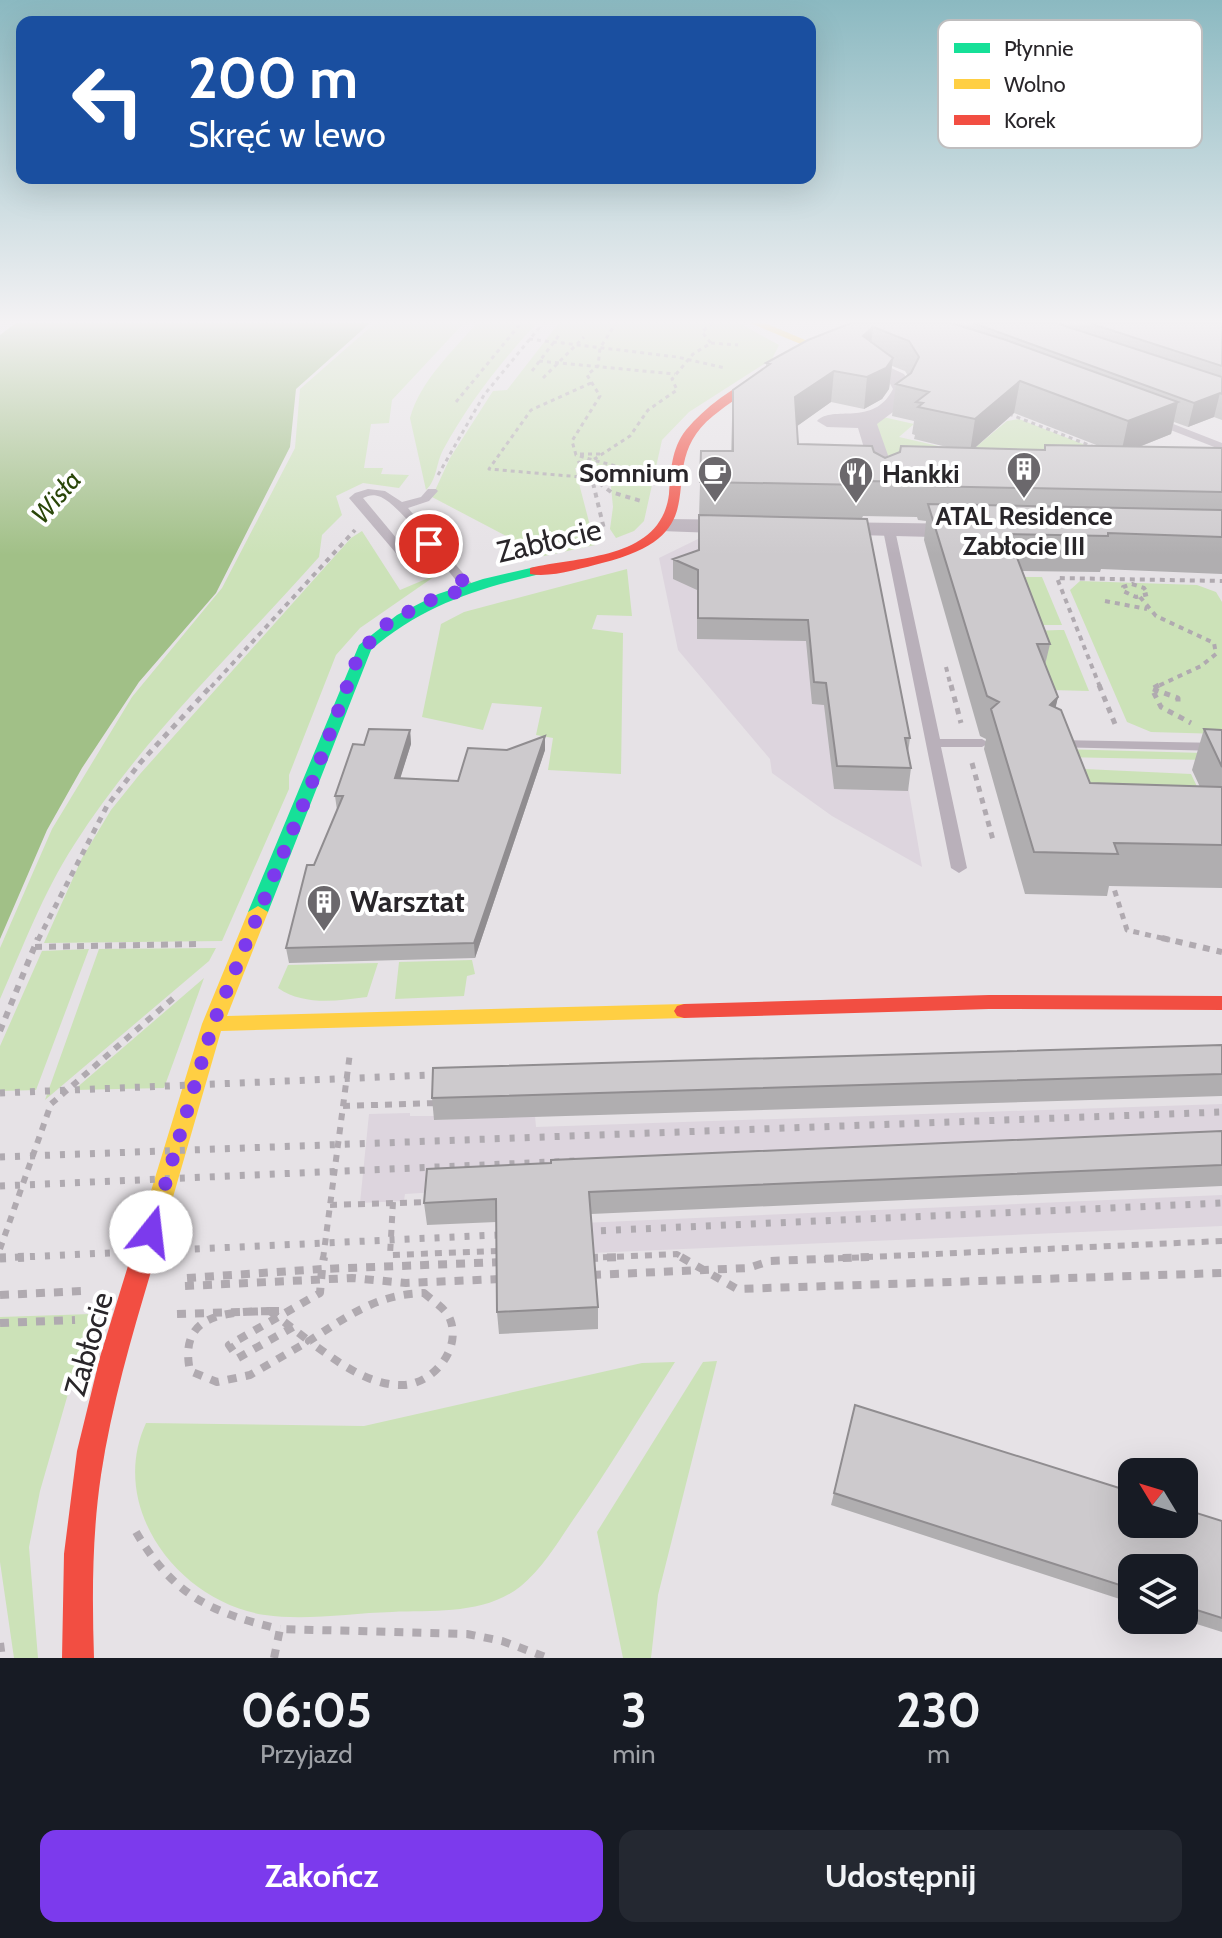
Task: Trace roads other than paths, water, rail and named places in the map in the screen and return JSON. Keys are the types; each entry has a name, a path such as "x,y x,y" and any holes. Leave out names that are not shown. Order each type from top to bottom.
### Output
{"street":[{"path":"735,400 686,437 679,454 675,510 669,526 766,528"},
{"path":"827,421 866,422 896,400"},
{"path":"866,422 889,471"},
{"path":"797,528 889,523 1000,532"},
{"name":"Zabłocie","path":"78,1658 78,1526 91,1440 213,1024 364,648 401,615 431,600 469,588 622,553 649,542 669,526"},
{"path":"213,1024 958,1003 1222,1003"}],"lane":[{"path":"1146,417 1222,447"},
{"path":"399,507 425,499 432,491"},
{"path":"416,569 374,521 366,507 355,498 381,494 399,507 469,588"},
{"path":"889,523 959,868"},
{"path":"932,743 974,743"},
{"path":"1051,744 1216,746"}],"water":[{"name":"Wisła","path":"0,400 295,400 290,447 216,593 139,682 82,768 47,830 0,939"}],"railway":[{"path":"0,1093 454,1074"},
{"path":"0,1157 1222,1112"},
{"path":"0,1186 575,1161"},
{"path":"571,1232 1222,1203"},
{"path":"30,1257 0,1258 519,1234"}],"place":[{"name":"ATAL Residence Zabłocie III","path":"1024,500"},
{"name":"Somnium","path":"715,504"},
{"name":"Hankki","path":"856,505"},
{"name":"Warsztat","path":"324,933"}]}
